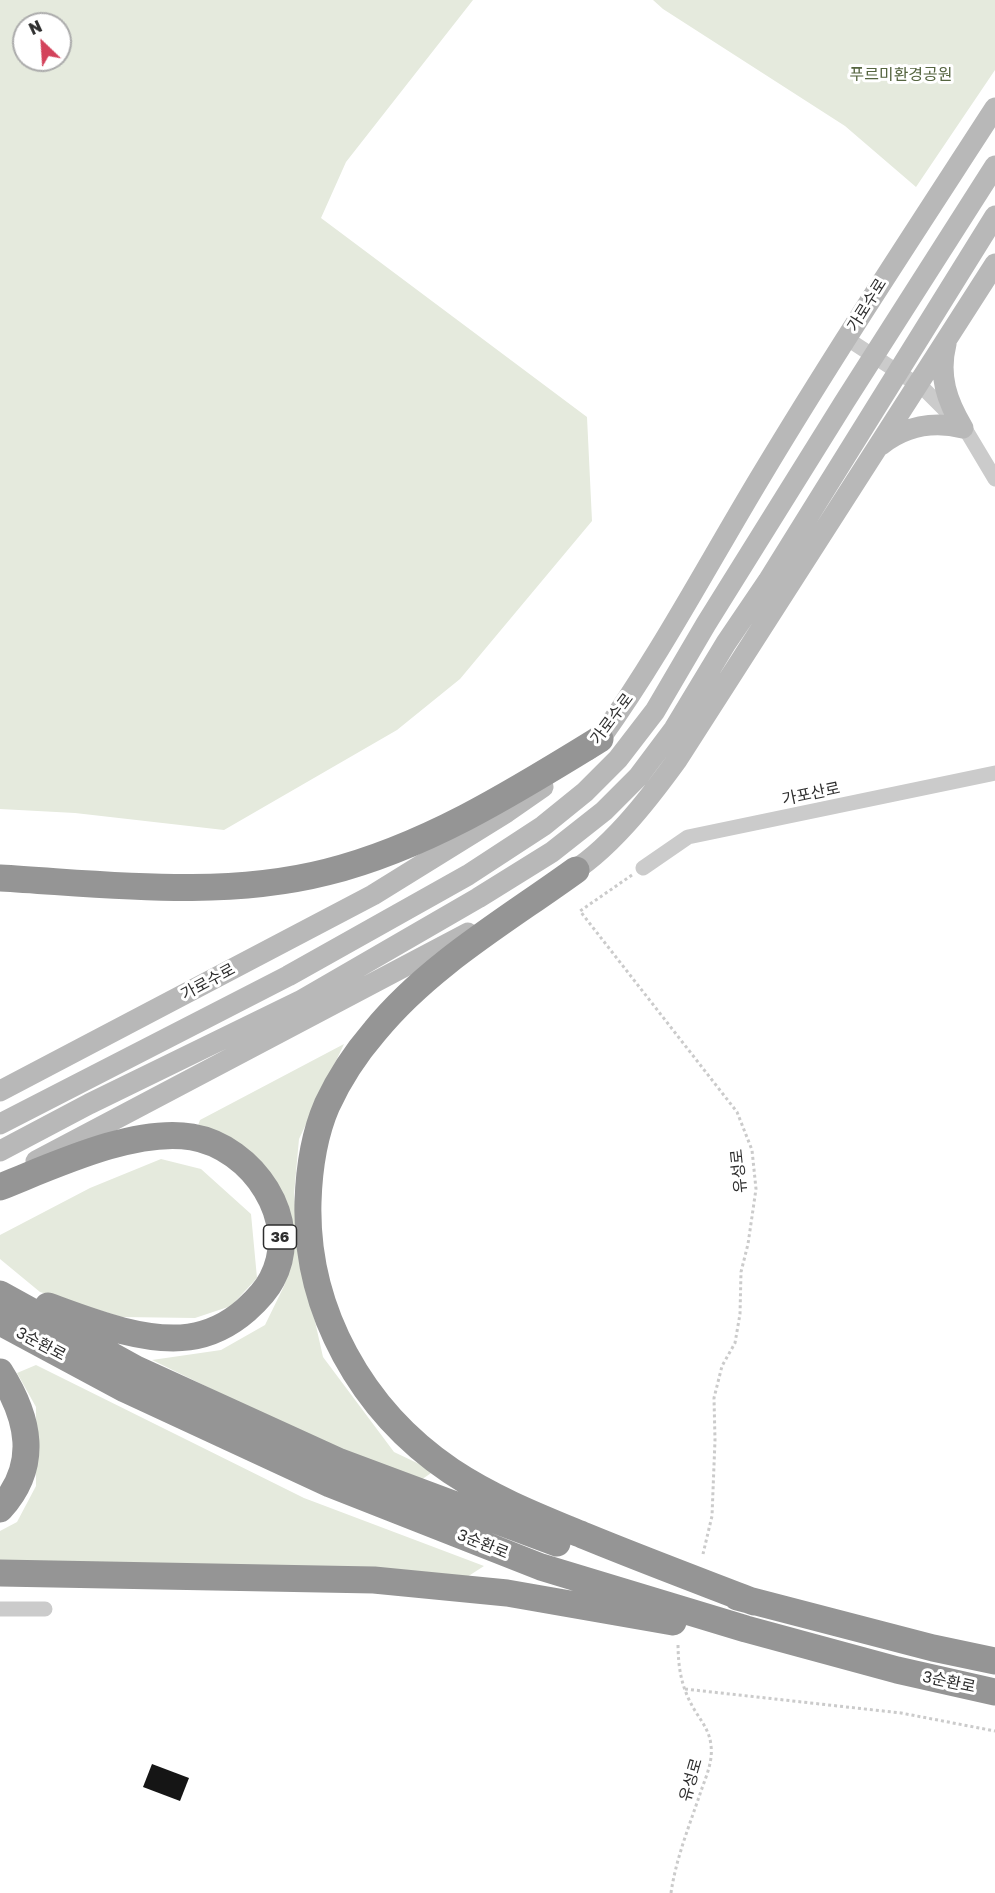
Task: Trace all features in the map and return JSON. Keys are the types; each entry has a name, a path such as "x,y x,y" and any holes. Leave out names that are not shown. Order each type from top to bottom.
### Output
{"highway":[{"path":"0,878 200,888 266,882 327,872 413,842 466,818 600,739"},
{"path":"576,870 416,988 373,1033 350,1065 327,1106 311,1160 308,1181 308,1231 316,1282 327,1315 352,1368 403,1434 425,1453 470,1483 510,1504 754,1602"},
{"name":"36","path":"0,1187 58,1164 122,1143 147,1138 190,1136 221,1147 252,1170 263,1184 274,1205 280,1236 275,1271 260,1296 229,1322 206,1333 190,1337 158,1337 126,1331 49,1307 0,1288"},
{"name":"3순환로","path":"0,1294 136,1369 340,1462 553,1542 754,1602 933,1648 995,1661"},
{"name":"3순환로","path":"0,1322 125,1389 352,1492 541,1567 816,1648 897,1670 995,1692"},
{"path":"0,1372 18,1404 27,1450 22,1476 0,1509"},
{"path":"0,1573 374,1580 459,1587 507,1593 816,1648"}],"main road":[{"name":"가로수로","path":"0,1091 373,895 507,812 558,776 600,739 650,666 846,338 995,108"},
{"name":"가로수로","path":"0,1125 288,976 468,874 543,826 585,792 618,759 655,711 706,624 995,166"},
{"path":"0,1151 89,1104 300,1001 478,898 552,852 604,811 638,777 674,729 995,216"},
{"path":"0,1180 444,947 576,870 617,833 651,795 677,760 995,264"},
{"path":"948,337 943,364 944,386 951,408 963,428"},
{"path":"768,581 875,449 889,438 913,428 942,424 963,428"},
{"path":"600,739 679,672 693,594"}],"street":[{"path":"846,338 918,384 963,428 993,474"},
{"name":"가포산로","path":"643,867 688,837 995,773"},
{"path":"0,1609 45,1609"}],"path":[{"name":"유성로","path":"643,867 580,911 737,1112 752,1150 756,1189 748,1244 741,1272 740,1314 735,1343 722,1366 714,1398 712,1516 703,1554"},
{"name":"유성로","path":"671,1893 680,1851 711,1754 707,1729 693,1709 678,1666 678,1642"},
{"path":"685,1689 901,1713 995,1731"}],"green space":[{"path":"0,0 473,0 346,162 321,218 587,417 592,521 460,679 397,730 224,830 75,813 0,809"},
{"name":"푸르미환경공원","path":"653,0 995,0 995,70 916,187 845,126 663,9"},
{"path":"344,1044 299,1139 294,1194 299,1250 323,1357 394,1452 434,1471 421,1480 339,1451 152,1360 221,1350 265,1325 285,1284 288,1236 274,1183 196,1131 200,1120"},
{"path":"161,1159 201,1169 251,1214 257,1278 231,1306 195,1318 122,1317 40,1292 0,1259 0,1235 90,1188"},
{"path":"36,1365 304,1498 484,1566 467,1577 0,1561 0,1531 17,1522 36,1486 36,1407 17,1373"}],"building":[{"path":"152,1764 189,1778 180,1801 143,1787"}]}
